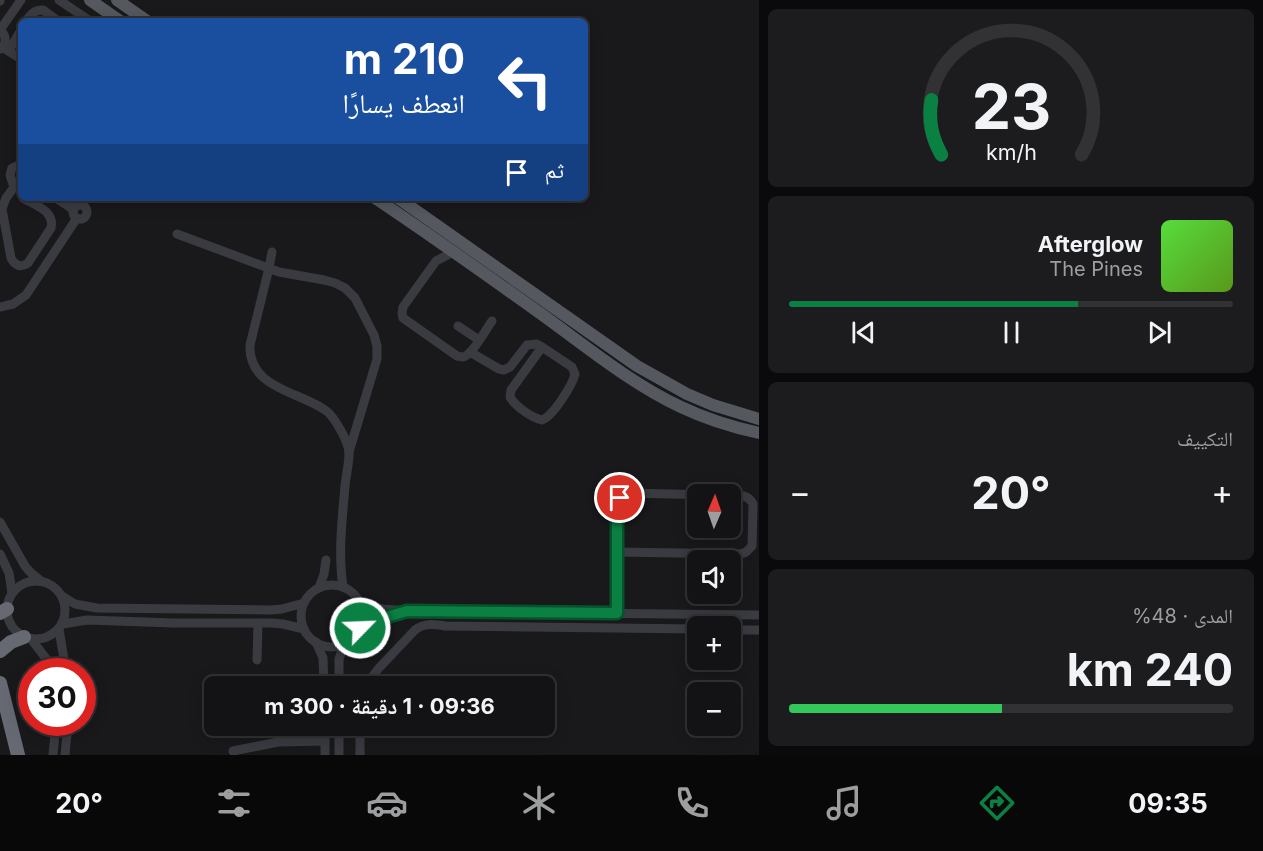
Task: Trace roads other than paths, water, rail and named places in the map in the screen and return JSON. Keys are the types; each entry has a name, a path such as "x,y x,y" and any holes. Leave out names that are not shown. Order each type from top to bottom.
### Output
{"highway":[{"path":"0,651 6,645 28,638"},
{"path":"0,683 18,755"},
{"path":"0,724 10,755"}],"main road":[{"path":"90,0 116,18"},
{"path":"117,0 143,18"},
{"path":"379,201 631,379 679,406 705,417 759,433"},
{"path":"402,201 645,371 696,398 759,419"}],"street":[{"path":"4,49 5,37 0,30 21,0"},
{"path":"59,0 86,18"},
{"path":"28,18 31,13 40,10 54,18"},
{"path":"4,49 18,33"},
{"path":"4,49 18,57"},
{"path":"18,166 12,168 9,175 18,191"},
{"path":"18,192 6,198 2,209 11,258 20,266 28,263 51,228 50,214 32,201"},
{"path":"60,201 82,218 86,216 85,207 89,201"},
{"path":"0,308 13,304 26,295 76,214"},
{"path":"177,234 290,275 324,280 345,288 356,298 374,335 377,359 349,452 340,555 343,587"},
{"path":"436,261 437,240"},
{"path":"272,252 250,345 252,363 258,373 268,382 325,410 339,426 349,452"},
{"path":"453,252 436,261 403,307 402,316 457,356 464,357 492,321"},
{"path":"458,326 479,340"},
{"path":"470,352 504,370 510,367 527,345 537,344 542,347 572,367 575,374 572,382 549,417 542,420 535,418 513,402 510,397 511,390 542,347"},
{"path":"617,613 617,505 622,496 629,493 687,494"},
{"path":"617,552 744,553 752,546 753,504 750,499 741,496"},
{"path":"0,522 30,572 41,581 53,586 62,596 75,604 97,608 271,610 304,603"},
{"path":"0,554 9,573 12,593"},
{"path":"319,588 326,560"},
{"path":"41,581 28,582 17,588 3,611 11,626 19,634 28,638 43,639 49,637 61,626 87,620 283,624 304,629"},
{"path":"331,585 343,587 353,594 360,604 362,612 360,628 353,638 339,646 327,646 316,642 304,629 301,616 304,603 310,594 319,588 331,585"},
{"path":"62,596 66,610 61,626 64,658"},
{"path":"360,604 407,611 759,615"},
{"path":"360,628 407,611"},
{"path":"257,660 258,623"},
{"path":"373,676 407,639 423,630 445,626 687,629"},
{"path":"741,630 759,630"},
{"path":"28,638 45,658"},
{"path":"316,642 323,658 324,676"},
{"path":"339,676 339,659 344,644"},
{"path":"367,676 379,668"},
{"path":"53,755 55,736"},
{"path":"65,755 67,736"},
{"path":"325,736 325,755"},
{"path":"339,736 339,755"},
{"path":"360,736 360,755"},
{"path":"233,752 278,742 325,741"}]}
